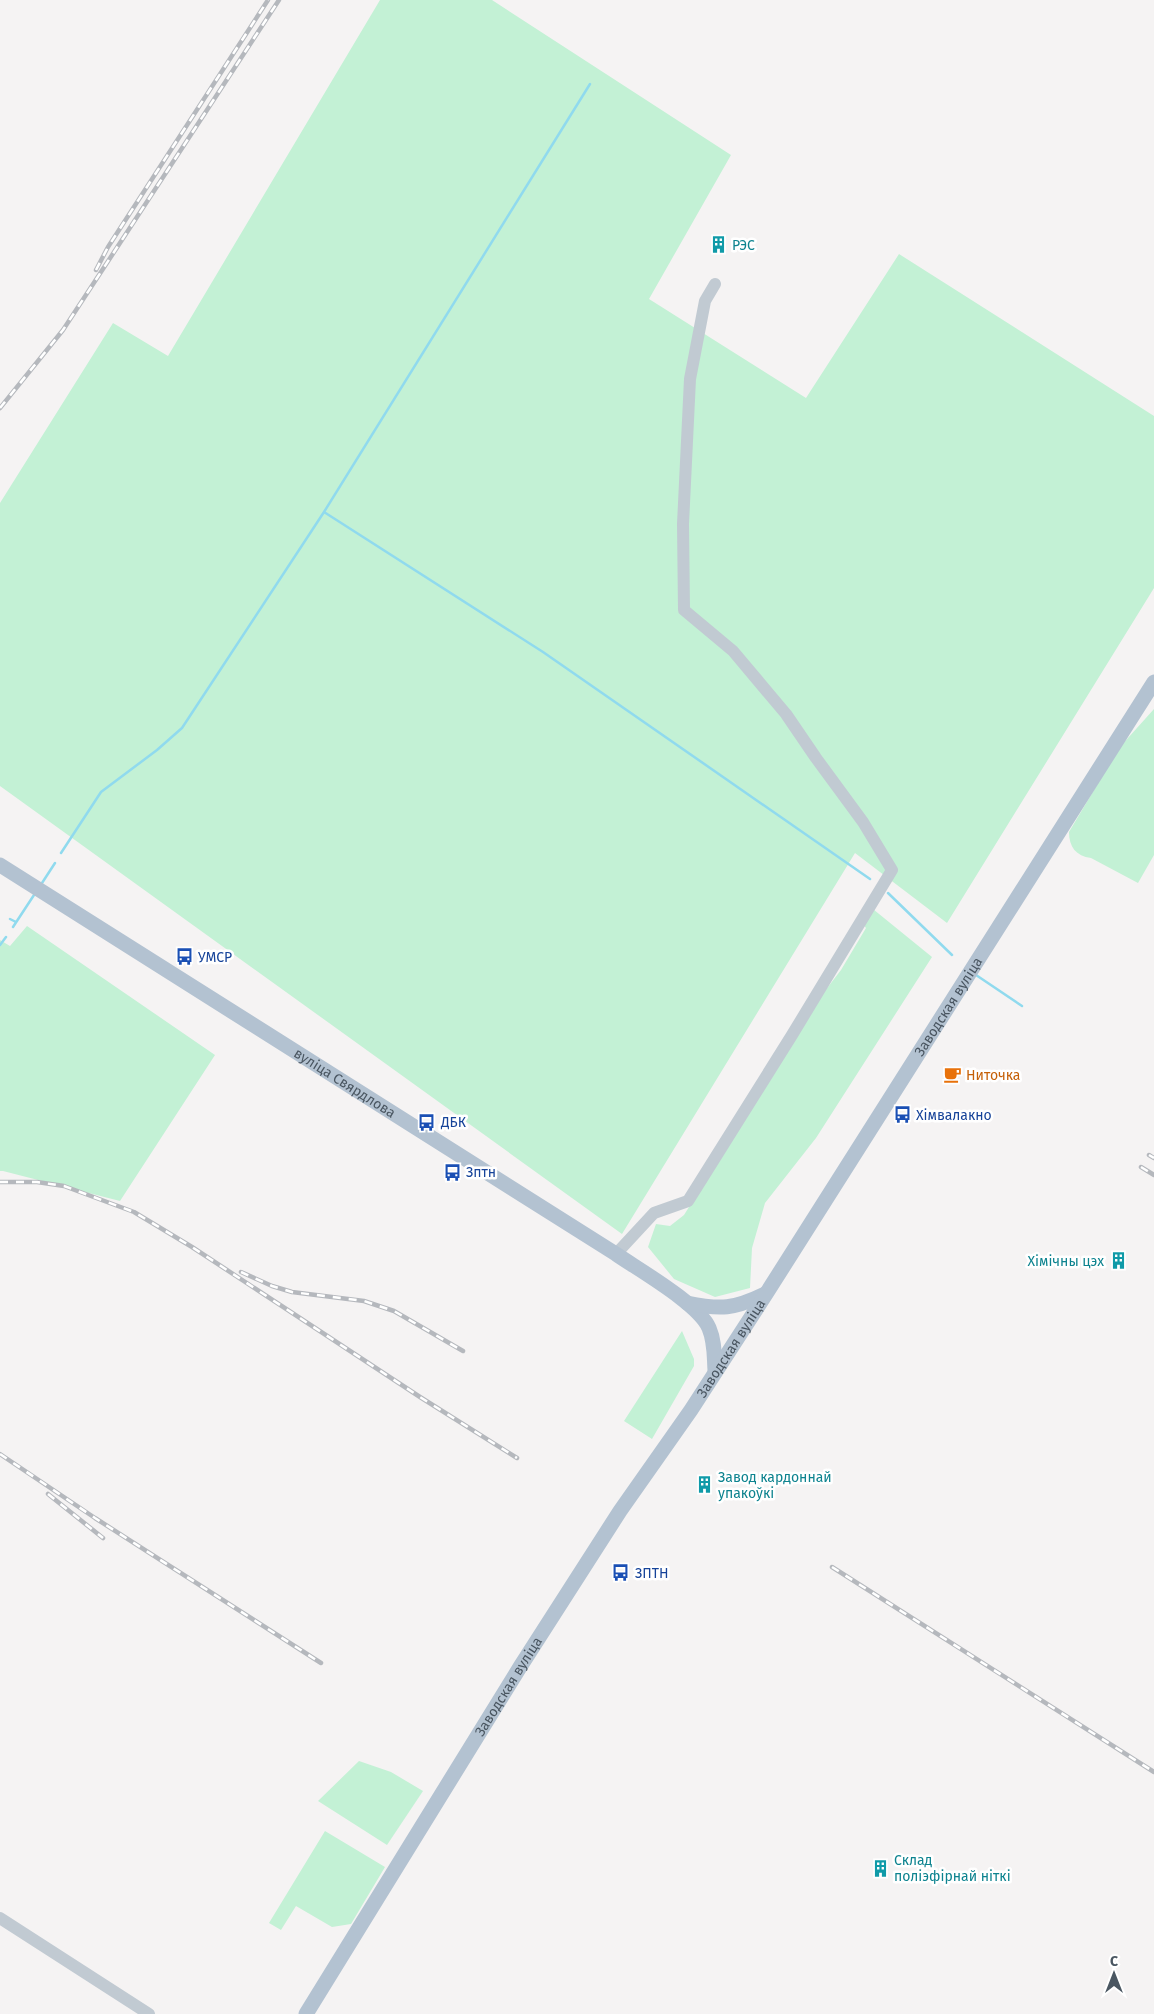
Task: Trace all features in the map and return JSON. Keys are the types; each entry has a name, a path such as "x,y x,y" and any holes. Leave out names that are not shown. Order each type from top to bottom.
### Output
{"main road":[{"name":"Заводская вуліца","path":"306,2014 520,1668 620,1511 657,1460 766,1294 1154,682"},
{"name":"вуліца Свярдлова","path":"0,865 616,1254 687,1303"},
{"path":"687,1303 725,1308 745,1303 766,1294"},
{"path":"687,1303 709,1327 714,1346 715,1370"}],"street":[{"path":"616,1254 654,1213 688,1201 892,870 863,822 786,714 733,651 684,610 683,524 690,379 705,301 716,284"},
{"path":"0,1918 149,2014"}],"green space":[{"path":"380,0 492,0 731,155 649,299 806,398 899,254 1154,416 1154,588 947,923 855,853 622,1234 0,786 0,503 113,323 168,356"},
{"path":"1154,709 1154,855 1138,883 1091,858 1077,853 1070,842 1069,832 1119,748"},
{"path":"868,905 932,957 816,1138 765,1203 752,1248 750,1288 715,1297 674,1279 648,1247 656,1224 670,1226 684,1215 821,996 841,970 866,928 857,917"},
{"path":"27,926 215,1055 120,1201 0,1171 0,940 10,946"},
{"path":"682,1331 694,1359 694,1366 652,1439 624,1421"},
{"path":"359,1761 391,1772 423,1791 387,1845 318,1801"},
{"path":"325,1831 385,1867 351,1924 332,1927 296,1906 281,1930 269,1923"}],"waterway":[{"path":"61,853 101,792 157,750 182,728 324,512 590,84"},
{"path":"324,512 543,652 870,879"},
{"path":"42,883 55,863"},
{"path":"888,893 952,955"},
{"path":"13,927 34,895"},
{"path":"10,919 16,922"},
{"path":"0,945 6,937"},
{"path":"976,975 1022,1006"}],"railway":[{"path":"96,270 108,247 268,0"},
{"path":"0,408 63,330 279,0"},
{"path":"1149,1155 1154,1158"},
{"path":"1141,1167 1154,1175"},
{"path":"0,1182 37,1182 64,1186 134,1212 192,1247 420,1397 517,1458"},
{"path":"241,1272 272,1286 292,1292 364,1301 394,1311 463,1351"},
{"path":"0,1454 95,1518 321,1663"},
{"path":"48,1494 103,1538"},
{"path":"832,1567 1154,1772"}],"place":[{"name":"РЭС","path":"718,245"},
{"name":"УМСР","path":"184,957"},
{"name":"Ниточка","path":"952,1075"},
{"name":"Хімвалакно","path":"902,1115"},
{"name":"ДБК","path":"427,1122"},
{"name":"Зптн","path":"452,1172"},
{"name":"Хімічны цэх","path":"1118,1261"},
{"name":"Завод кардоннай упакоўкі","path":"704,1485"},
{"name":"ЗПТН","path":"621,1573"},
{"name":"Склад поліэфірнай ніткі","path":"880,1868"}]}
